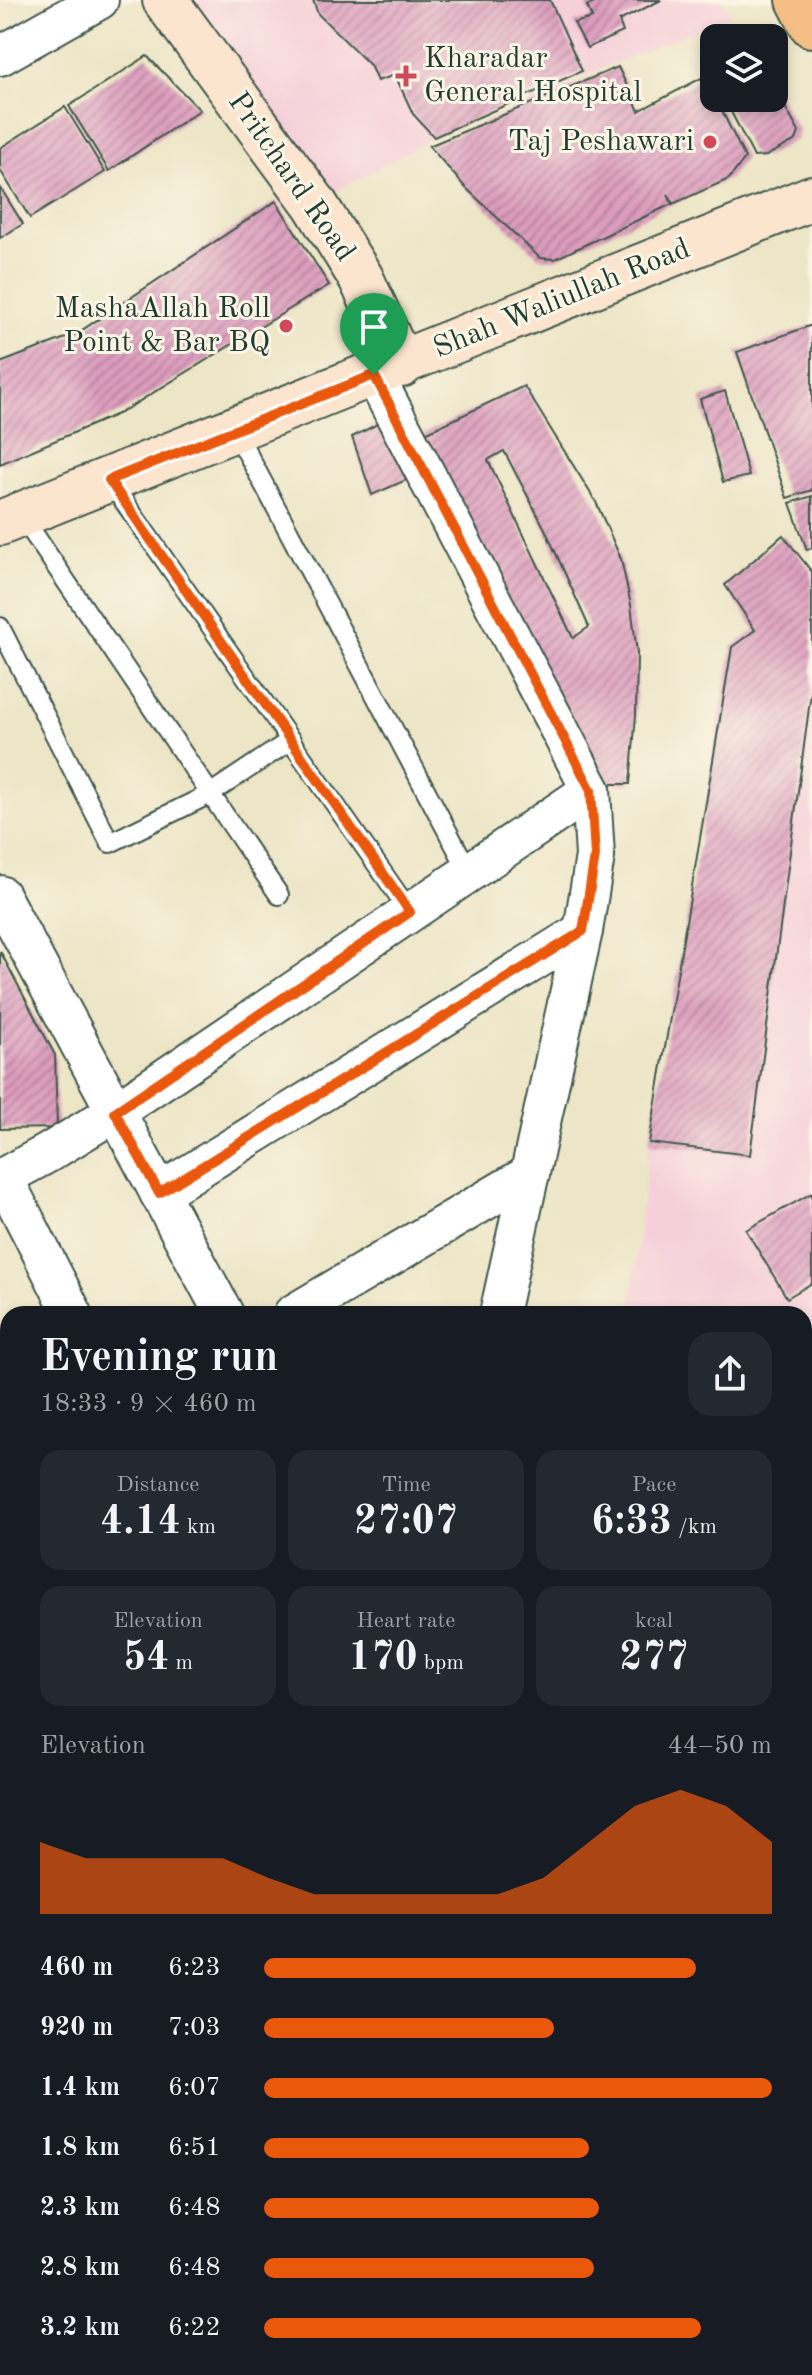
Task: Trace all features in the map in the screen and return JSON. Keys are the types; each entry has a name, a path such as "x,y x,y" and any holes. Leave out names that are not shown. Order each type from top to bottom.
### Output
{"main road":[{"path":"799,0 812,25"}],"street":[{"path":"0,56 99,0"},
{"name":"Pritchard Road","path":"165,0 315,204 361,278 388,370"},
{"name":"Shah Waliullah Road","path":"10,519 812,198"},
{"path":"388,370 591,790 595,856 583,931 501,1306"},
{"path":"69,1306 1,1178 115,1112 591,790"},
{"path":"3,908 220,1306"},
{"path":"159,1193 583,931"},
{"path":"307,1306 530,1174"}],"lane":[{"path":"235,430 469,872"},
{"path":"109,480 410,912"},
{"path":"10,519 210,794 279,895"},
{"path":"0,627 110,843 210,794 291,740"}],"shaded area":[{"name":"Kharadar General Hospital","path":"174,0 722,0 730,16 710,24 700,24 700,28 434,137 322,199"},
{"path":"812,586 812,1306 631,1306 649,1143 732,647"}],"building":[{"path":"313,0 550,0 582,71 434,137 413,114 395,75 377,81 370,65 318,14"},
{"path":"592,0 661,0 619,21 623,32 587,48 574,23 592,18 587,6 594,3"},
{"path":"147,56 200,110 109,171 69,106"},
{"path":"618,67 639,111 700,79 700,112 723,112 745,158 729,179 673,204 668,194 672,204 555,259 540,258 465,187 429,146"},
{"path":"65,107 105,172 30,218 0,170 0,148"},
{"path":"731,112 788,112 799,132 796,140 766,156 754,157"},
{"path":"0,187 23,224 0,238"},
{"path":"276,201 329,285 120,413 0,464 0,363 76,334"},
{"path":"812,325 812,490 787,498 737,352"},
{"path":"524,386 596,502 621,559 637,653 630,784 597,784 417,437","holes":["504,451 545,529 589,627 573,638 488,460"]},
{"path":"725,391 749,476 723,482 700,399"},
{"path":"391,417 420,474 372,495 352,437"},
{"path":"812,496 812,548 807,550 790,503"},
{"path":"783,535 812,572 812,685 750,1155 649,1143 732,647 755,630 725,585"},
{"path":"0,951 55,1055 57,1128 0,1129"},
{"path":"812,1193 812,1283 787,1298 746,1230"}],"place":[{"name":"Kharadar General Hospital","path":"406,76"},
{"name":"Taj Peshawari","path":"710,142"},
{"name":"MashaAllah Roll Point & Bar BQ","path":"286,326"}],"route":[{"path":"374,375 591,790 595,856 583,931 159,1193 115,1112 410,912 109,480 374,375"}]}
